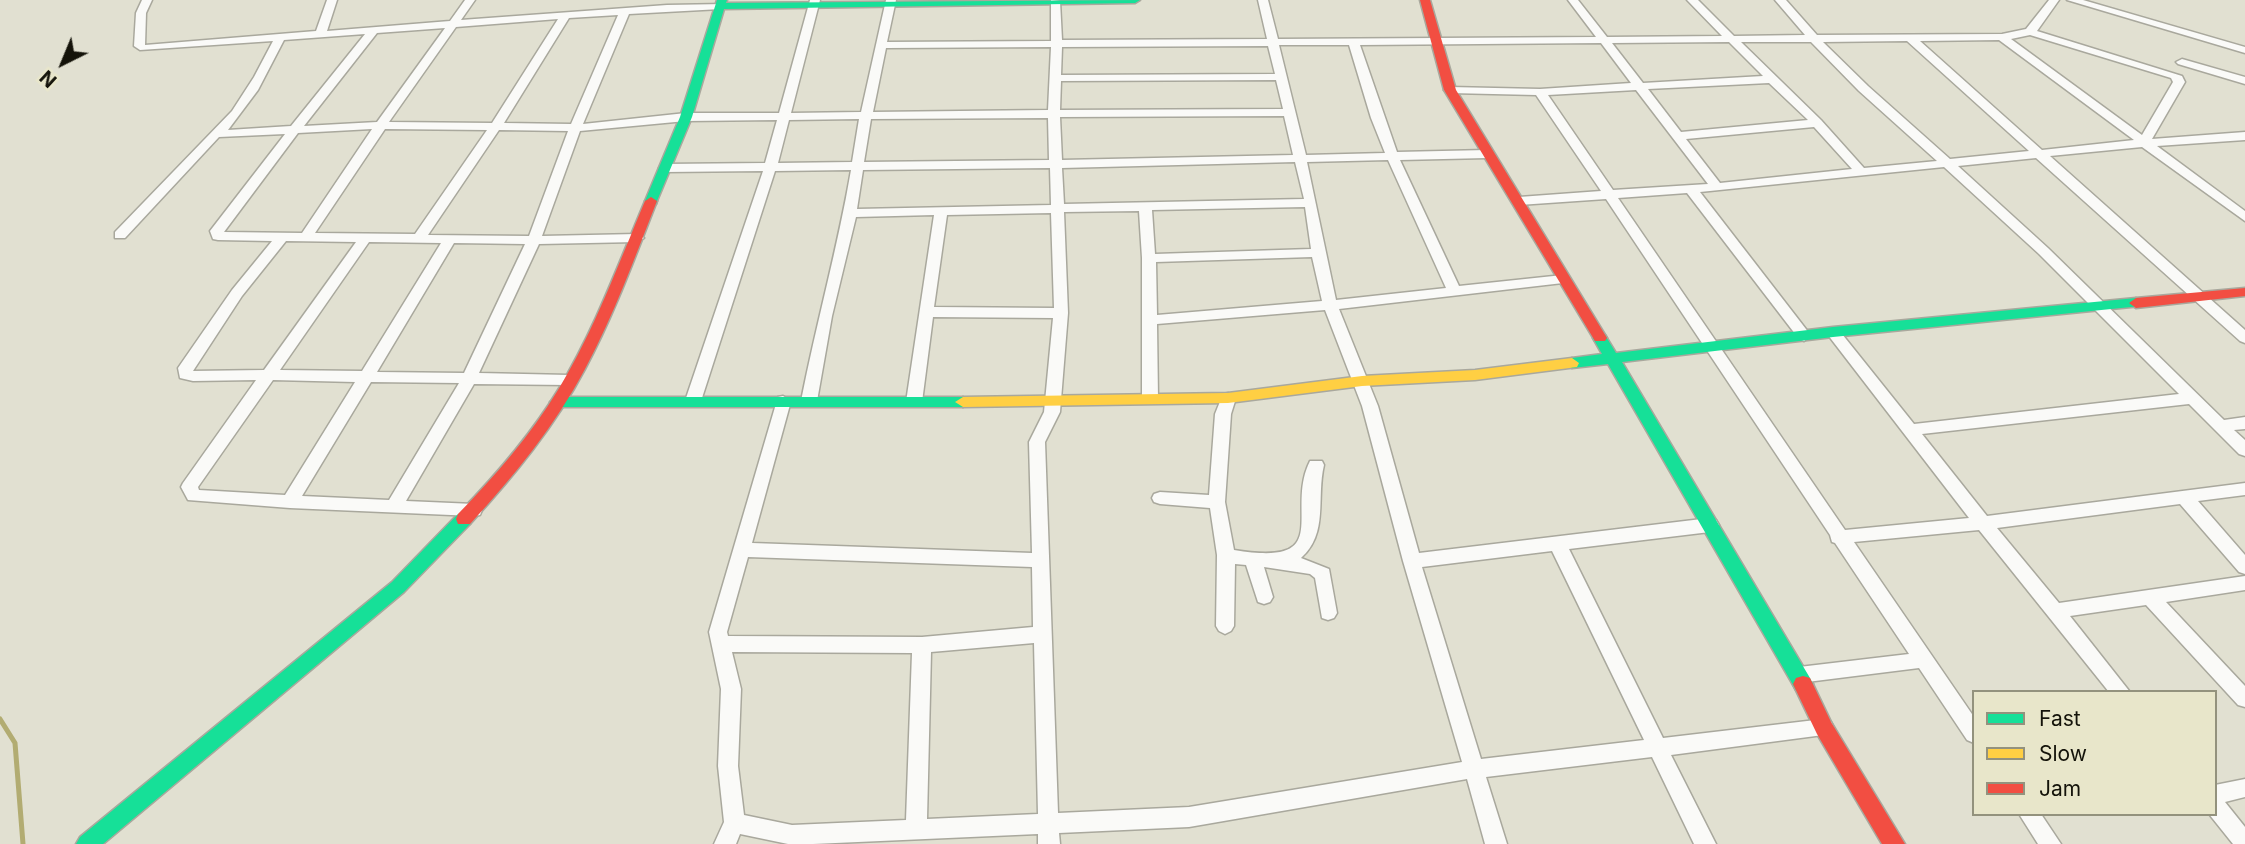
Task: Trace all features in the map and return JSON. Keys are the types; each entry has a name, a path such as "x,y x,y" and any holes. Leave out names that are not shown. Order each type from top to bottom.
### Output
{"street":[{"path":"147,0 141,13 139,46 144,48 721,3 1135,0"},
{"path":"320,35 332,0"},
{"path":"306,237 470,0"},
{"path":"588,13 589,0"},
{"path":"1263,0 1311,203 1318,253 1330,305 1362,381 1496,844"},
{"path":"1425,0 1434,41 1450,90 1612,357 1799,675 1824,728 1894,844"},
{"path":"1573,0 1717,187"},
{"path":"1692,0 1817,123 1860,172"},
{"path":"1780,0 1812,40 1944,163 2013,222 2245,450"},
{"path":"2030,32 2054,0"},
{"path":"2072,0 2245,50"},
{"path":"693,401 769,168 815,1"},
{"path":"1048,835 1037,442 1052,412 1061,313 1054,112 1057,45 1055,1"},
{"path":"809,401 825,316 850,213 866,115 891,2"},
{"path":"87,844 398,587 505,477 558,402 590,346 686,117 721,3"},
{"path":"394,506 470,377 534,240 575,128 625,11"},
{"path":"419,237 566,15"},
{"path":"374,30 279,147 217,231 218,236 534,240 637,237"},
{"path":"883,46 1273,41 1812,40 2002,37 2030,32 2171,72 2179,82 2144,143"},
{"path":"2002,37 2245,217"},
{"path":"1910,38 2245,338"},
{"path":"120,235 245,102 260,80 279,39"},
{"path":"1353,41 1377,118 1401,178 1455,292"},
{"path":"2171,72 2182,62 2186,46"},
{"path":"2182,62 2245,81"},
{"path":"1055,78 1281,78"},
{"path":"1450,90 1539,93 1773,79"},
{"path":"1539,93 1972,731"},
{"path":"216,134 383,125 575,128 686,117 1054,112 1289,113"},
{"path":"1677,136 1817,123"},
{"path":"1519,201 1717,187 2038,153 2245,136"},
{"path":"665,168 1057,164 1488,154"},
{"path":"1691,189 1804,336"},
{"path":"850,213 1311,203"},
{"path":"1145,208 1149,258 1150,399"},
{"path":"914,402 941,210"},
{"path":"282,237 237,293 186,368 185,374 569,380"},
{"path":"366,237 189,487 194,496 474,510"},
{"path":"290,502 451,237"},
{"path":"1149,258 1318,253"},
{"path":"1150,320 1330,305 1563,279"},
{"path":"558,402 1053,402 1228,398 1362,381 1475,375 1833,332 2245,292"},
{"path":"927,312 1061,313"},
{"path":"1833,332 1983,523 2119,690"},
{"path":"1225,626 1226,555 1217,502 1223,414 1228,398"},
{"path":"1911,430 2192,398"},
{"path":"725,844 735,823 728,766 732,689 718,632 783,401"},
{"path":"2220,426 2245,424"},
{"path":"1273,563 1294,555 1305,546 1312,532 1312,479 1316,465"},
{"path":"1838,537 1983,523 2245,489"},
{"path":"2184,497 2245,567"},
{"path":"1160,498 1217,502"},
{"path":"1412,561 1710,525"},
{"path":"1558,544 1705,844"},
{"path":"742,550 836,550 910,556 1041,560"},
{"path":"1226,555 1253,561 1294,563 1318,569 1323,574 1328,613"},
{"path":"1253,561 1264,597"},
{"path":"2055,611 2245,583"},
{"path":"2150,597 2245,699"},
{"path":"721,644 922,645 1044,634"},
{"path":"916,830 922,645"},
{"path":"1799,675 1922,660"},
{"path":"735,823 792,835 889,838 916,830 1048,835 1189,817 1474,769 1824,728"},
{"path":"2217,795 2245,788"},
{"path":"2217,808 2245,843"},
{"path":"2030,816 2050,844"}],"waterway":[{"path":"0,719 15,743 23,844"}],"traffic: fast":[{"path":"651,201 686,117 722,0"},
{"path":"721,6 1135,0"},
{"path":"1572,363 1833,332 2136,303"},
{"path":"1600,338 1803,684"},
{"path":"558,402 963,402"},
{"path":"87,844 398,587 464,519"}],"traffic: slow":[{"path":"963,402 1228,398 1362,381 1475,375 1572,363"}],"traffic: jam":[{"path":"1425,0 1450,90 1600,338"},
{"path":"464,519 518,459 550,415 578,369 651,201"},
{"path":"2136,303 2245,292"},
{"path":"1803,684 1824,728 1894,844"}]}
